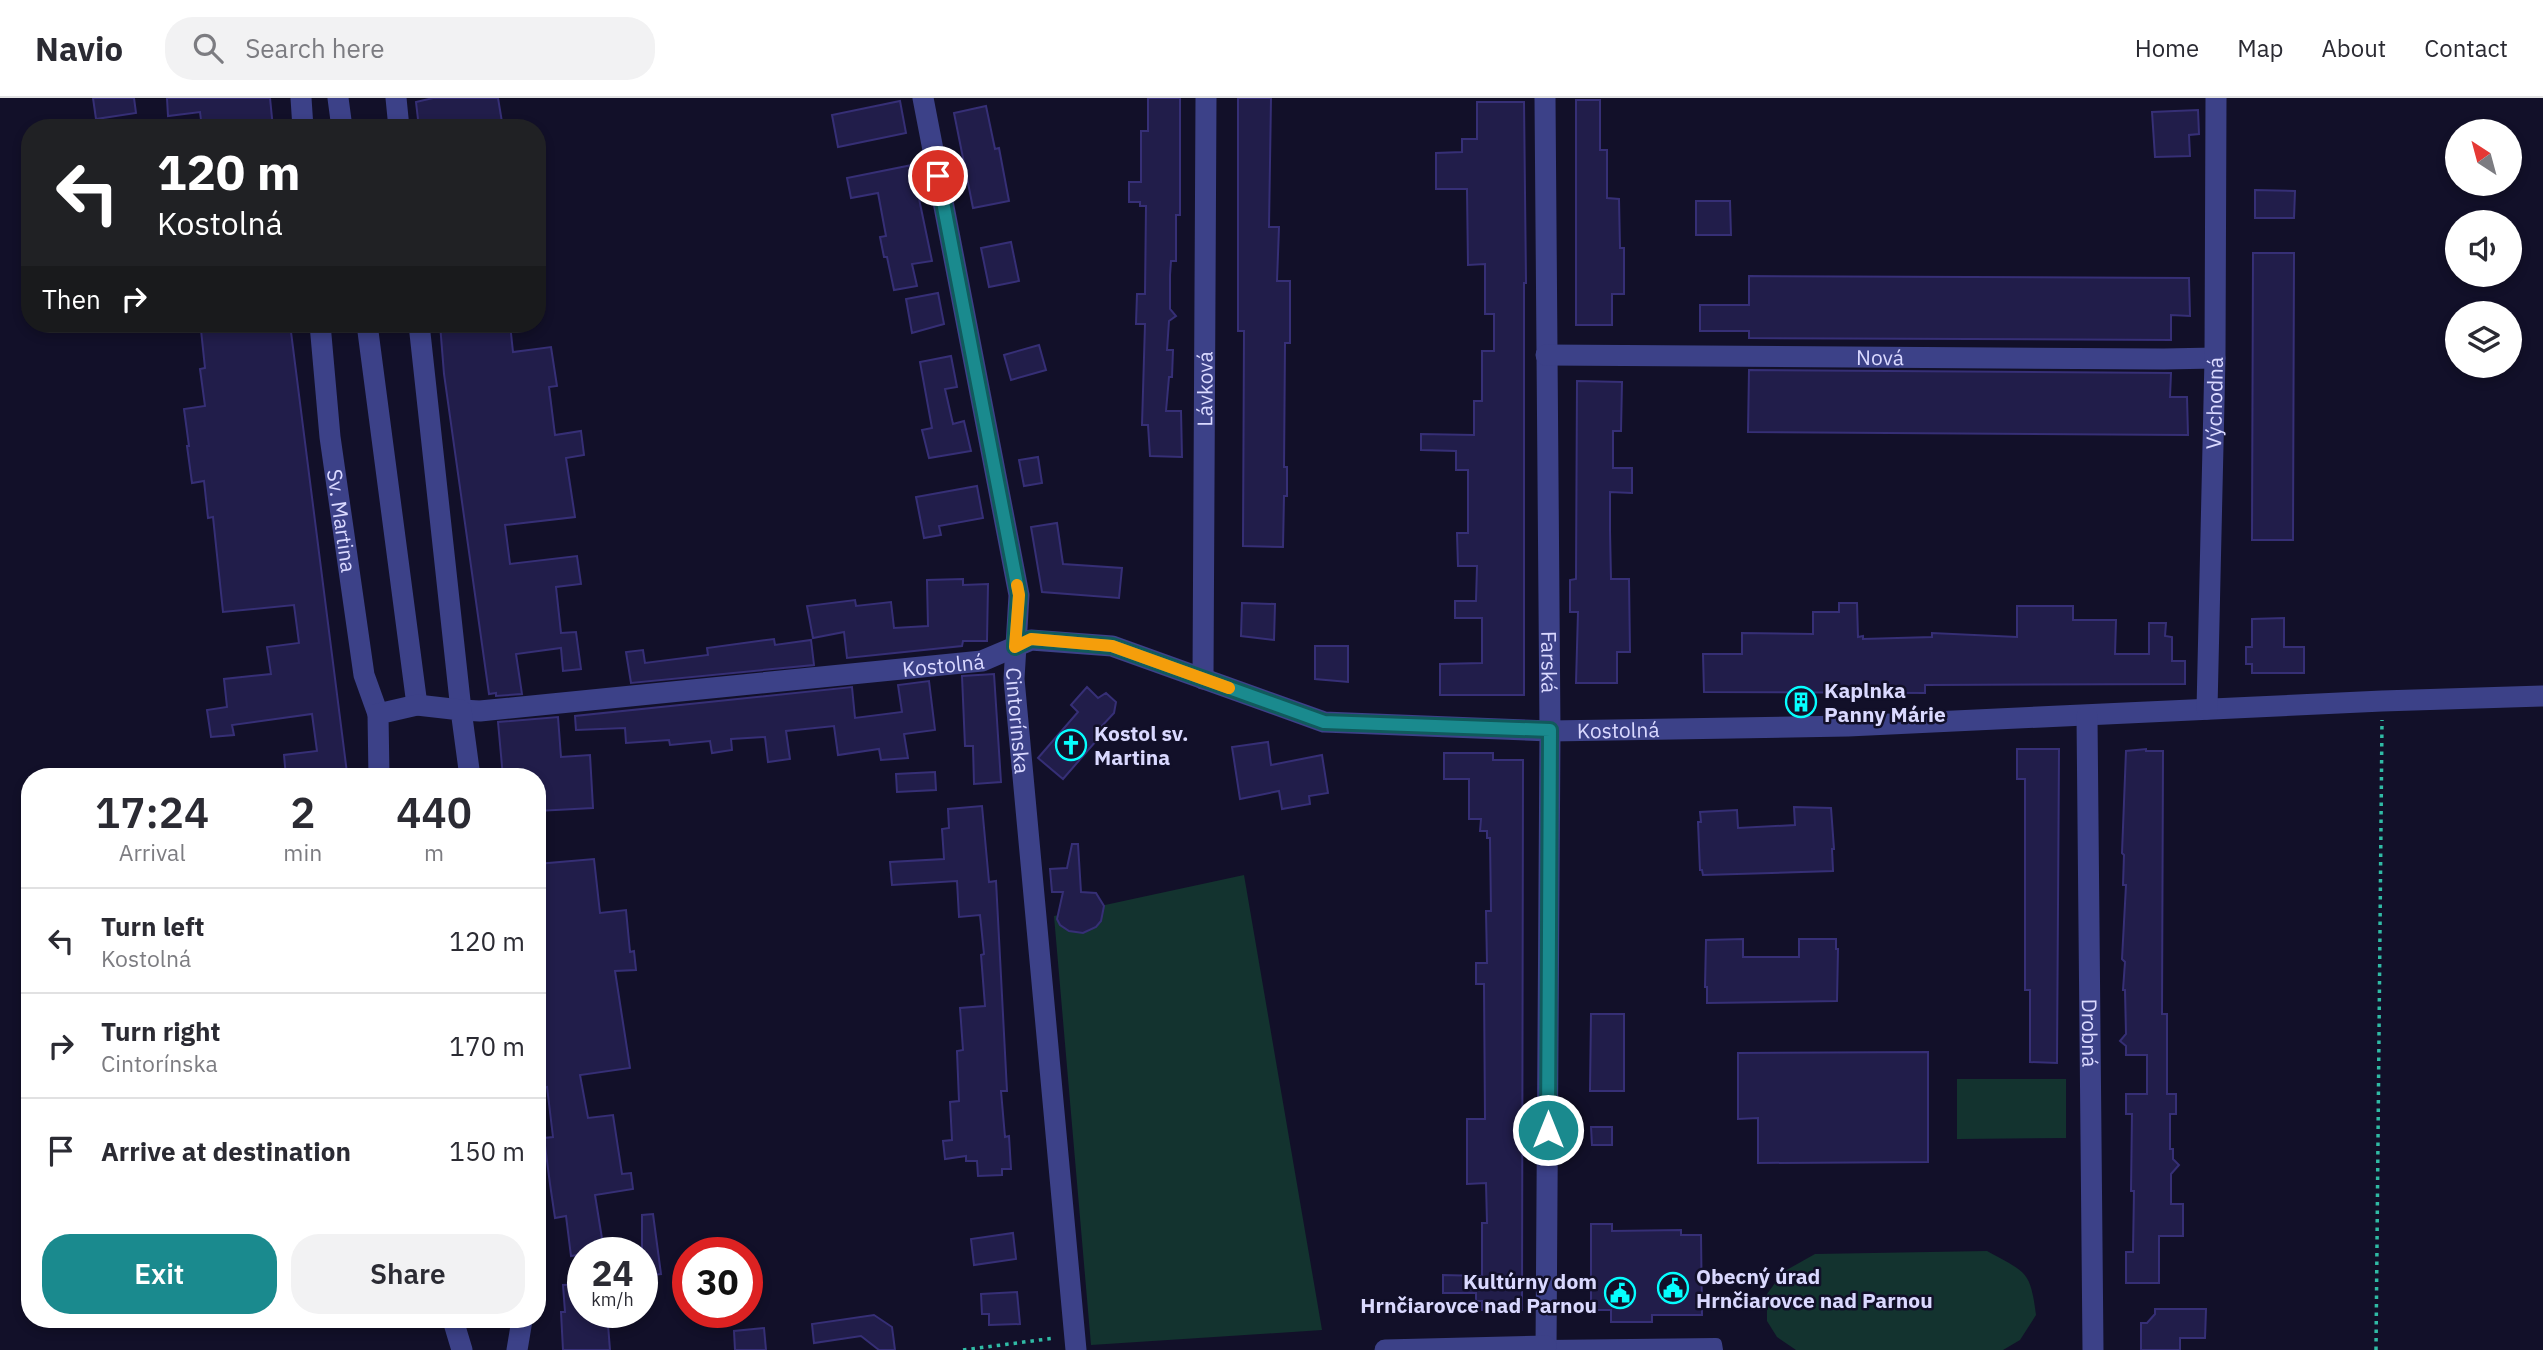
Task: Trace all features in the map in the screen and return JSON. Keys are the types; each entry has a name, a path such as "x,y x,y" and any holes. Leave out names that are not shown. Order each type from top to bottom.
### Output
{"street":[{"path":"300,98 302,119"},
{"path":"338,98 341,119"},
{"path":"396,98 398,119"},
{"name":"Cintorínska","path":"923,98 1019,595 1014,679 1075,1343"},
{"name":"Lávková","path":"1203,679 1206,98"},
{"name":"Farská","path":"1545,98 1550,730 1546,1348"},
{"name":"Východná","path":"2207,709 2215,358 2216,98"},
{"name":"Sv. Martina","path":"321,333 330,437 364,675 378,714 379,768"},
{"path":"368,333 417,705"},
{"path":"420,333 469,768"},
{"name":"Nová","path":"1546,355 2215,358"},
{"name":"Kostolná","path":"461,710 508,708 982,661 1031,639 1112,646 1324,722 1550,730 1848,726 2543,696"},
{"path":"378,714 417,705 461,710"},
{"name":"Drobná","path":"2087,716 2092,1350"},
{"path":"456,1328 463,1349"},
{"path":"517,1350 521,1328"},
{"path":"1385,1350 1546,1348"}],"lane":[{"path":"1546,1348 1716,1344 1717,1350"}],"path":[{"path":"2376,1350 2382,701"},
{"path":"963,1350 1075,1343"}],"green space":[{"path":"1244,875 1322,1330 1091,1345 1054,916"},
{"path":"1957,1079 2066,1079 2066,1138 1957,1139"},
{"path":"1987,1251 2024,1274 2034,1300 2036,1315 2020,1340 2003,1350 1796,1350 1777,1337 1767,1321 1767,1294 1783,1272 1815,1254"}],"building":[{"path":"93,98 134,98 136,113 96,119"},
{"path":"167,98 270,98 272,119 201,119 200,112 168,116"},
{"path":"433,98 498,98 502,119 418,119 416,102"},
{"path":"1148,98 1180,98 1180,215 1176,215 1176,261 1171,261 1170,275 1170,309 1176,316 1169,321 1167,350 1173,350 1166,411 1181,411 1182,457 1150,456 1148,425 1142,425 1145,324 1136,324 1137,294 1145,294 1146,206 1140,206 1140,202 1129,202 1129,182 1141,182 1141,131 1148,131"},
{"path":"1238,98 1271,98 1269,227 1279,227 1277,281 1290,281 1290,343 1285,343 1284,467 1287,467 1287,496 1284,496 1283,547 1243,546 1244,331 1238,331"},
{"path":"1576,100 1600,100 1600,150 1607,150 1607,198 1619,199 1620,248 1624,248 1624,294 1612,294 1612,325 1576,325"},
{"path":"900,101 906,133 838,147 832,115"},
{"path":"1477,102 1524,102 1524,695 1440,695 1440,664 1482,663 1482,618 1455,618 1455,601 1476,601 1477,566 1458,566 1457,533 1468,533 1468,470 1456,470 1456,451 1421,450 1421,434 1474,435 1474,401 1482,401 1482,351 1494,351 1494,314 1485,314 1485,264 1468,265 1467,189 1436,189 1436,153 1462,152 1462,139 1477,139"},
{"path":"986,106 995,149 999,148 1009,201 973,208 954,113"},
{"path":"2198,110 2199,134 2189,135 2190,156 2155,157 2152,112"},
{"path":"912,165 932,261 912,264 917,286 894,290 880,237 886,236 878,193 851,198 847,178"},
{"path":"2255,190 2295,191 2294,218 2255,218"},
{"path":"1696,201 1730,201 1731,235 1696,235"},
{"path":"1011,242 1019,281 989,287 981,248"},
{"path":"2253,253 2294,253 2293,540 2252,540"},
{"path":"1749,276 2189,278 2190,316 2171,315 2171,340 1749,338 1749,331 1700,331 1700,305 1749,305"},
{"path":"938,293 944,324 912,333 906,299"},
{"path":"201,333 291,333 346,768 285,768 284,755 317,751 312,714 232,725 234,735 211,737 207,710 227,707 224,679 271,674 267,647 299,643 294,605 223,612 213,517 208,518 204,481 192,483 184,409 205,406 200,369 205,368"},
{"path":"441,333 511,333 513,352 551,347 557,386 549,387 555,435 581,431 584,455 566,458 575,517 505,525 510,564 577,556 581,584 556,587 561,633 576,632 581,669 563,671 561,648 516,654 522,694 489,694 444,374"},
{"path":"1039,345 1046,370 1011,380 1004,355"},
{"path":"951,356 957,387 945,389 953,424 964,421 971,451 929,458 922,430 932,428 920,362"},
{"path":"1749,370 2171,373 2170,397 2187,397 2188,435 1748,432"},
{"path":"1577,381 1622,382 1621,431 1613,431 1613,468 1632,468 1632,493 1610,492 1611,579 1629,579 1630,652 1617,652 1617,683 1576,683 1578,612 1570,612 1570,580 1576,579"},
{"path":"1038,457 1042,483 1024,486 1019,460"},
{"path":"977,486 983,518 939,526 941,535 924,538 916,497"},
{"path":"1057,523 1063,564 1122,568 1119,598 1042,592 1031,527"},
{"path":"963,579 963,585 988,584 987,641 963,641 962,646 847,658 844,632 813,638 807,606 855,600 856,606 891,602 894,628 928,626 927,580"},
{"path":"1242,603 1275,604 1274,640 1241,636"},
{"path":"1839,603 1857,603 1858,637 1863,636 1863,639 1932,637 1932,633 2017,637 2017,606 2073,606 2073,620 2116,620 2115,654 2149,654 2149,623 2166,623 2165,636 2172,637 2172,661 2185,661 2185,684 1925,685 1925,693 1704,692 1703,654 1742,654 1742,633 1813,634 1813,612 1839,612"},
{"path":"2284,618 2284,647 2304,647 2304,673 2252,673 2252,664 2246,664 2246,647 2252,647 2252,619"},
{"path":"774,639 775,645 811,640 814,665 631,683 626,652 643,650 645,663 708,655 707,648"},
{"path":"1315,646 1348,646 1348,682 1315,679"},
{"path":"994,674 1001,782 974,784 973,746 965,746 962,676"},
{"path":"929,681 935,730 904,734 908,758 881,760 879,749 838,755 834,726 786,731 790,759 768,762 765,737 731,739 732,750 712,753 710,741 670,745 669,740 626,743 625,728 576,730 575,716 852,687 855,718 902,712 898,685"},
{"name":"Kostol sv. Martina","path":"1087,687 1098,698 1106,693 1116,702 1114,713 1099,729 1103,733 1063,779 1038,758 1078,712 1071,705"},
{"path":"558,717 561,757 590,755 593,808 546,811 546,768 502,768 498,722"},
{"path":"1268,742 1271,765 1322,755 1328,793 1309,796 1310,804 1282,809 1279,791 1240,799 1232,747"},
{"path":"2017,749 2059,749 2057,1063 2030,1062 2030,990 2025,990 2025,779 2017,779"},
{"path":"2126,751 2163,751 2162,1014 2167,1014 2167,1094 2176,1094 2176,1114 2170,1114 2170,1149 2173,1149 2173,1159 2179,1165 2171,1174 2171,1204 2183,1204 2183,1236 2159,1236 2159,1283 2126,1283 2126,1252 2133,1252 2134,1191 2131,1191 2132,1114 2126,1114 2126,1094 2147,1094 2147,1055 2126,1055 2126,1046 2120,1041 2126,1034 2123,990 2125,962 2122,959 2126,885 2123,885 2122,853"},
{"path":"1444,753 1493,753 1493,760 1523,760 1522,1310 1482,1310 1482,1301 1476,1301 1476,1293 1443,1293 1443,1275 1482,1276 1482,1223 1487,1223 1486,1183 1467,1184 1467,1119 1485,1119 1484,984 1476,984 1476,963 1487,963 1486,911 1491,911 1490,838 1487,838 1487,831 1480,831 1481,819 1469,819 1469,779 1444,779"},
{"path":"935,772 936,790 897,792 896,774"},
{"path":"982,806 989,882 996,881 1007,1091 1001,1091 1005,1137 1009,1136 1011,1169 1002,1169 1002,1175 978,1176 977,1161 966,1161 966,1156 945,1159 943,1141 952,1140 950,1102 959,1101 957,1051 963,1050 960,1008 985,1006 980,915 959,917 957,881 892,885 890,862 944,859 942,829 949,828 948,809"},
{"path":"1794,807 1831,808 1833,871 1703,875 1700,870 1700,812 1737,810 1738,828 1795,825"},
{"path":"1072,844 1078,844 1081,892 1096,893 1104,906 1101,921 1096,927 1083,933 1069,931 1060,925 1057,919 1063,892 1052,892 1050,869 1067,868"},
{"path":"594,859 600,913 626,910 630,952 634,951 636,970 615,971 630,1068 580,1075 588,1118 613,1115 622,1174 631,1173 633,1189 595,1195 602,1237 569,1237 566,1216 555,1218 546,1153 546,1138 553,1137 546,1087 546,863"},
{"path":"1743,939 1743,957 1799,957 1799,939 1836,939 1837,1001 1707,1003 1706,940"},
{"path":"1591,1014 1624,1014 1624,1091 1590,1091"},
{"path":"1928,1052 1928,1162 1758,1163 1758,1118 1738,1119 1738,1053"},
{"path":"1591,1127 1612,1127 1612,1145 1592,1145"},
{"path":"653,1214 656,1237 642,1237 642,1215"},
{"path":"1591,1224 1612,1224 1612,1231 1681,1230 1681,1235 1701,1235 1702,1315 1652,1315 1652,1322 1611,1322 1611,1310 1591,1310"},
{"path":"1013,1233 1016,1259 974,1265 971,1239"},
{"path":"658,1252 661,1274 658,1274"},
{"path":"563,1285 567,1285 567,1328 608,1328 610,1350 563,1350"},
{"path":"1017,1292 1020,1324 989,1325 989,1314 982,1314 981,1294"},
{"path":"2155,1309 2206,1309 2205,1338 2180,1338 2180,1350 2141,1350 2141,1323 2147,1323 2155,1314"},
{"path":"874,1315 892,1327 895,1350 879,1350 861,1336 814,1343 812,1324"},
{"path":"764,1328 766,1350 735,1350 734,1331"}],"slow traffic":[{"path":"1017,585 1019,595 1015,647 1031,639 1112,646 1229,688"}],"place":[{"name":"Kaplnka Panny Márie","path":"1801,702"},
{"name":"Kostol sv. Martina","path":"1071,745"},
{"name":"Obecný úrad Hrnčiarovce nad Parnou","path":"1673,1288"},
{"name":"Kultúrny dom Hrnčiarovce nad Parnou","path":"1620,1293"}],"route":[{"path":"938,176 1019,595 1015,647 1031,639 1112,646 1324,722 1550,730 1548,1130"}]}
